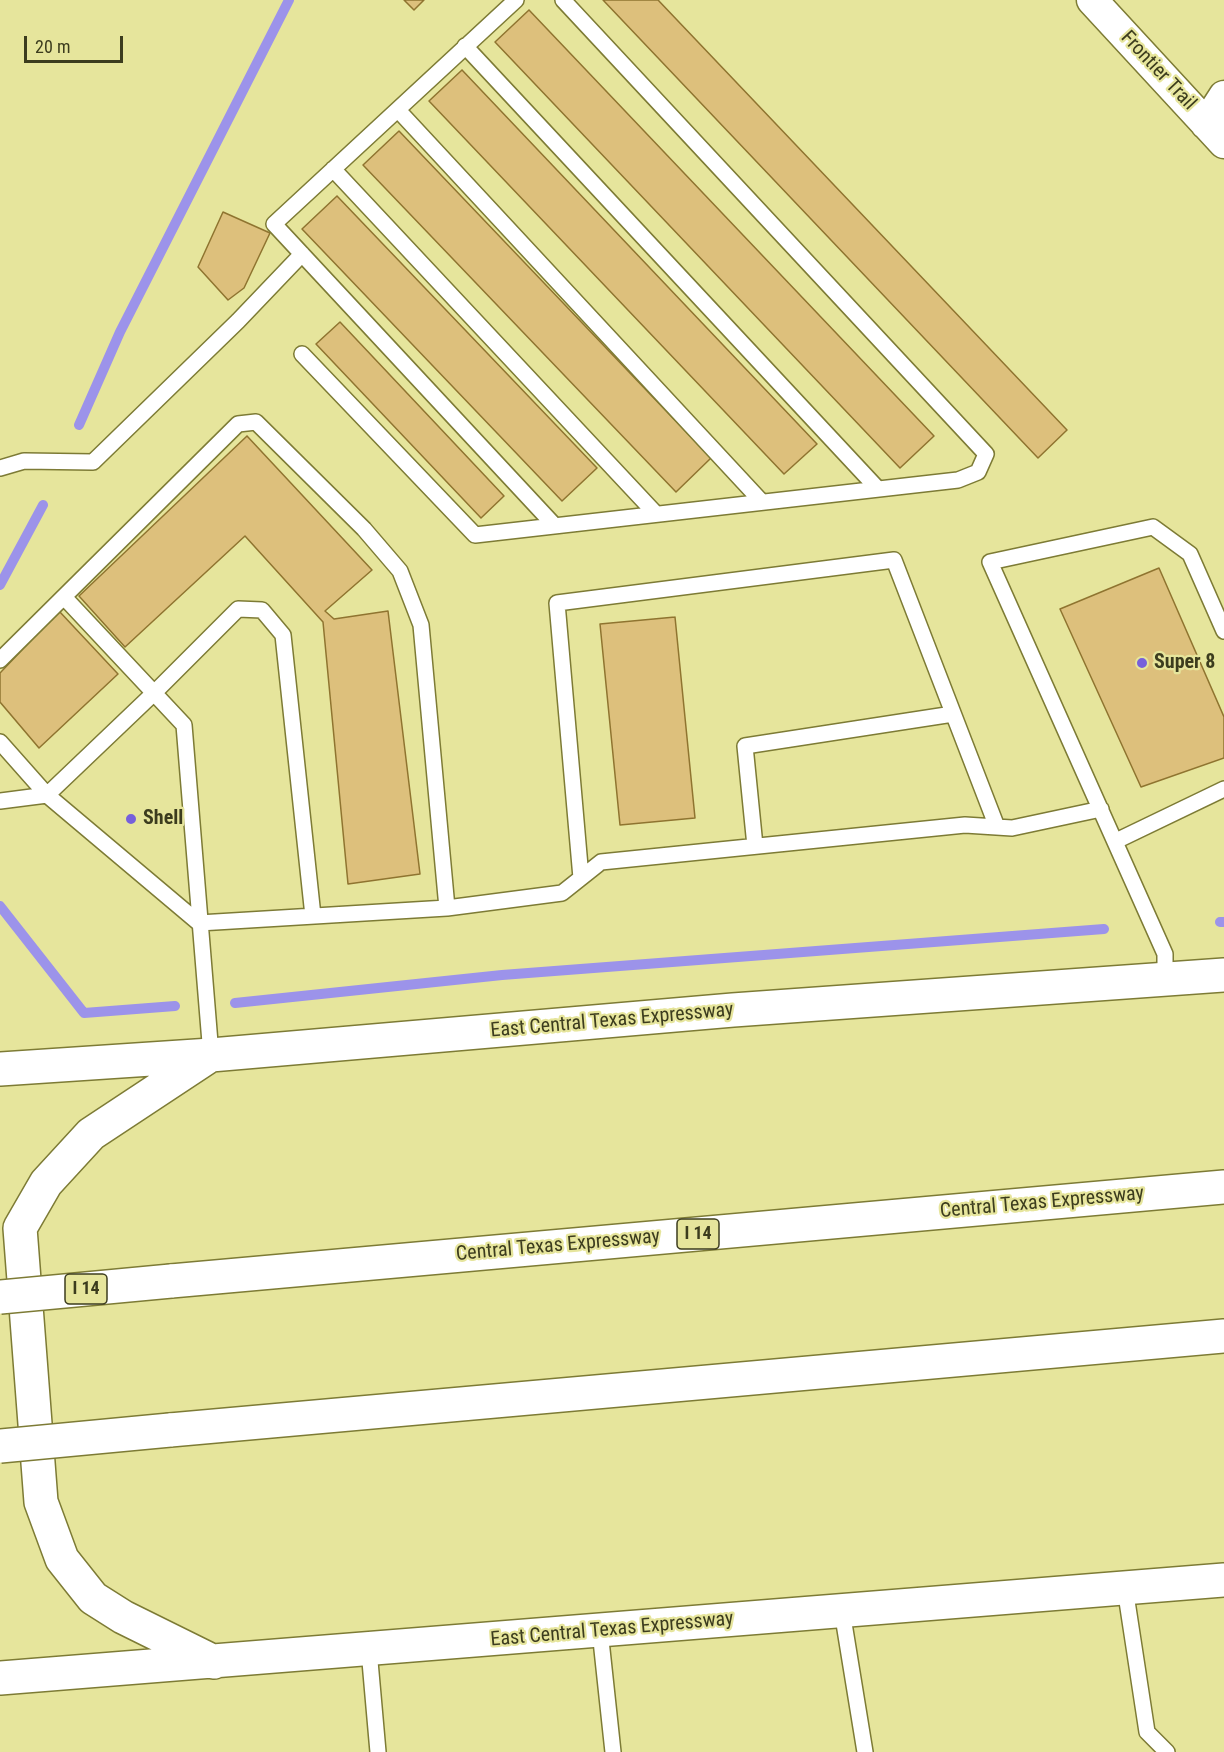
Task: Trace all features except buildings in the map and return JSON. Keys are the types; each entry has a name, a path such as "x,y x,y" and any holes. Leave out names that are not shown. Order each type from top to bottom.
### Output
{"main road":[{"name":"East Central Texas Expressway","path":"0,1069 211,1055 733,1010 1224,975"},
{"path":"211,1055 91,1134 46,1183 20,1228 41,1503 62,1559 93,1598 123,1617 215,1662"},
{"name":"Central Texas Expressway","path":"0,1297 1224,1187"},
{"path":"0,1446 1224,1335"},
{"name":"East Central Texas Expressway","path":"0,1678 1224,1580"}],"street":[{"name":"Frontier Trail","path":"1092,0 1215,133"},
{"path":"1215,133 1224,96"}],"lane":[{"path":"516,0 274,224 555,526"},
{"path":"302,354 475,535 957,480 978,472 986,454 563,0"},
{"path":"465,46 878,489"},
{"path":"398,110 762,502"},
{"path":"333,170 656,514"},
{"path":"0,468 24,461 93,462 238,321 302,254"},
{"path":"0,660 238,424 256,422 364,528 400,571 421,625 447,908"},
{"path":"1166,979 1165,954 990,562 1154,527 1190,554 1224,631"},
{"path":"581,878 557,603 894,560 997,827"},
{"path":"64,597 184,725 211,1055"},
{"path":"0,801 47,795 238,609 262,610 283,635 313,916"},
{"path":"755,846 745,746 953,714"},
{"path":"0,742 47,795 200,923 447,908 562,892 601,862 964,825 1012,828 1101,809"},
{"path":"1116,842 1224,789"},
{"path":"1125,1588 1147,1732 1167,1752"},
{"path":"842,1611 865,1752"},
{"path":"600,1631 613,1752"},
{"path":"369,1650 378,1752"}],"waterway":[{"path":"79,425 120,332 289,0"},
{"path":"0,585 43,505"},
{"path":"0,906 84,1013 175,1006"},
{"path":"235,1003 502,975 1104,929"}],"place":[{"name":"Super 8","path":"1142,663"},
{"name":"Shell","path":"131,819"}]}
